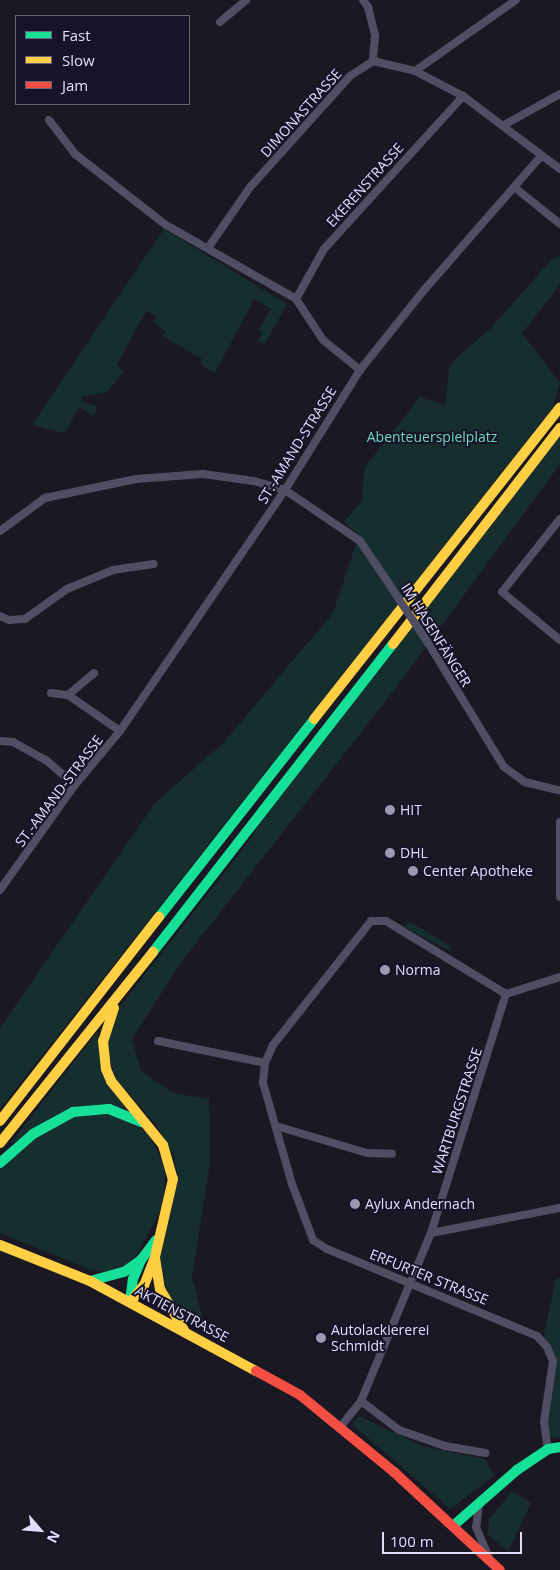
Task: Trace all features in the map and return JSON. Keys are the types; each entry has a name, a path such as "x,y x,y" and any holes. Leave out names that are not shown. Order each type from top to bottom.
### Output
{"main road":[{"path":"0,1121 478,508 560,407"},
{"path":"0,1143 122,992 560,428"},
{"path":"122,992 109,1020 103,1040 103,1055 112,1081 163,1145 173,1180 169,1206 157,1240 155,1257 144,1285 130,1302"},
{"path":"0,1163 32,1134 73,1112 109,1110 144,1123"},
{"path":"130,1302 130,1286 141,1260 157,1240"},
{"name":"AKTIENSTRASSE","path":"0,1245 90,1281 184,1330 300,1395 341,1426 454,1525 500,1570"},
{"path":"155,1257 160,1289 184,1330"},
{"path":"90,1281 124,1272 141,1260"},
{"path":"454,1525 548,1449 560,1447"}],"street":[{"path":"220,22 246,0"},
{"path":"364,0 368,7 375,36 373,61 415,71 463,96 504,124 541,156 560,169"},
{"path":"415,71 516,0"},
{"name":"DIMONASTRASSE","path":"208,248 251,186 350,76 373,61"},
{"path":"504,124 560,94"},
{"name":"EKERENSTRASSE","path":"296,299 324,249 463,96"},
{"path":"49,120 75,154 166,225 296,299 323,340 360,370"},
{"name":"ST.-AMAND-STRASSE","path":"0,890 75,785 120,731 285,490 360,370 425,289 541,156"},
{"path":"514,188 560,224"},
{"name":"IM HASENFÄNGER","path":"0,531 45,498 136,479 203,474 254,481 285,490 360,541 428,644 504,767 525,782 560,791"},
{"path":"560,519 502,592 560,640"},
{"path":"0,616 9,620 25,619 67,589 113,570 154,564"},
{"path":"68,695 94,674"},
{"name":"ST.-AMAND-STRASSE","path":"51,693 68,695 120,731"},
{"path":"0,741 13,742 46,760 75,785"},
{"path":"560,822 560,897"},
{"name":"ERFURTER STRASSE","path":"506,994 386,921 371,921 280,1036 265,1063 263,1083 292,1184 314,1240 327,1249 412,1282 536,1336 547,1347 552,1361 544,1422 548,1449"},
{"path":"506,994 560,977"},
{"name":"WARTBURGSTRASSE","path":"361,1401 431,1233 506,994"},
{"path":"158,1041 265,1063"},
{"path":"276,1126 367,1153 392,1154"},
{"path":"431,1233 560,1208"},
{"path":"341,1426 361,1401 398,1430 445,1446 485,1453"},
{"path":"478,1504 476,1527 490,1560"}],"green space":[{"path":"164,229 287,304 265,344 258,341 263,332 259,329 271,309 254,299 215,373 200,364 202,359 163,336 165,332 153,321 156,316 146,311 117,365 123,372 114,384 107,392 81,397 83,402 98,407 93,416 79,407 65,433 32,425"},
{"name":"Abenteuerspielplatz","path":"560,255 560,285 522,333 560,383 553,407 0,1109 0,1028 155,803 223,743 333,613 359,535 344,522 362,500 365,467 420,397 445,405 449,370 454,360 491,328 550,261"},
{"path":"560,435 560,464 392,693 182,961 132,1039 141,1071 173,1093 209,1099 210,1163 192,1276 205,1328 189,1321 170,1299 163,1279 159,1256 177,1173 174,1155 156,1125 116,1079 106,1045 110,1026 121,1005 250,840 270,806"},
{"path":"408,921 450,946 449,951 405,927"},
{"path":"98,1031 99,1040 130,1109 101,1105 11,1143"},
{"path":"105,1113 135,1123 149,1135 165,1166 164,1204 136,1256 123,1267 108,1272 91,1270 0,1233 0,1168 34,1137 74,1116"},
{"path":"556,1278 560,1279 560,1437 556,1438 549,1437 547,1422 556,1361 543,1338"},
{"path":"359,1416 422,1446 485,1459 494,1476 450,1509 352,1424"},
{"path":"512,1491 531,1503 508,1551 488,1535 489,1520"}],"traffic: fast":[{"path":"153,952 393,644"},
{"path":"159,917 314,719"},
{"path":"0,1163 33,1134 73,1112 109,1109 142,1122"},
{"path":"130,1302 133,1279 141,1260 156,1240"},
{"path":"90,1281 124,1272 141,1260"},
{"path":"454,1525 517,1470 548,1449 560,1447"}],"traffic: slow":[{"path":"314,719 560,407"},
{"path":"393,644 560,428"},
{"path":"0,1121 159,917"},
{"path":"0,1143 153,952"},
{"path":"114,1008 103,1041 106,1069 111,1081 163,1145 173,1179 155,1257 144,1285 130,1302"},
{"path":"0,1245 90,1281 256,1371"},
{"path":"155,1258 160,1289 184,1330"}],"traffic: jam":[{"path":"256,1371 300,1395 394,1472 500,1570"}],"place":[{"name":"HIT","path":"390,810"},
{"name":"DHL","path":"390,853"},
{"name":"Center Apotheke","path":"413,871"},
{"name":"Norma","path":"385,970"},
{"name":"Aylux Andernach","path":"355,1204"},
{"name":"Autolackiererei Schmidt","path":"321,1338"}]}
